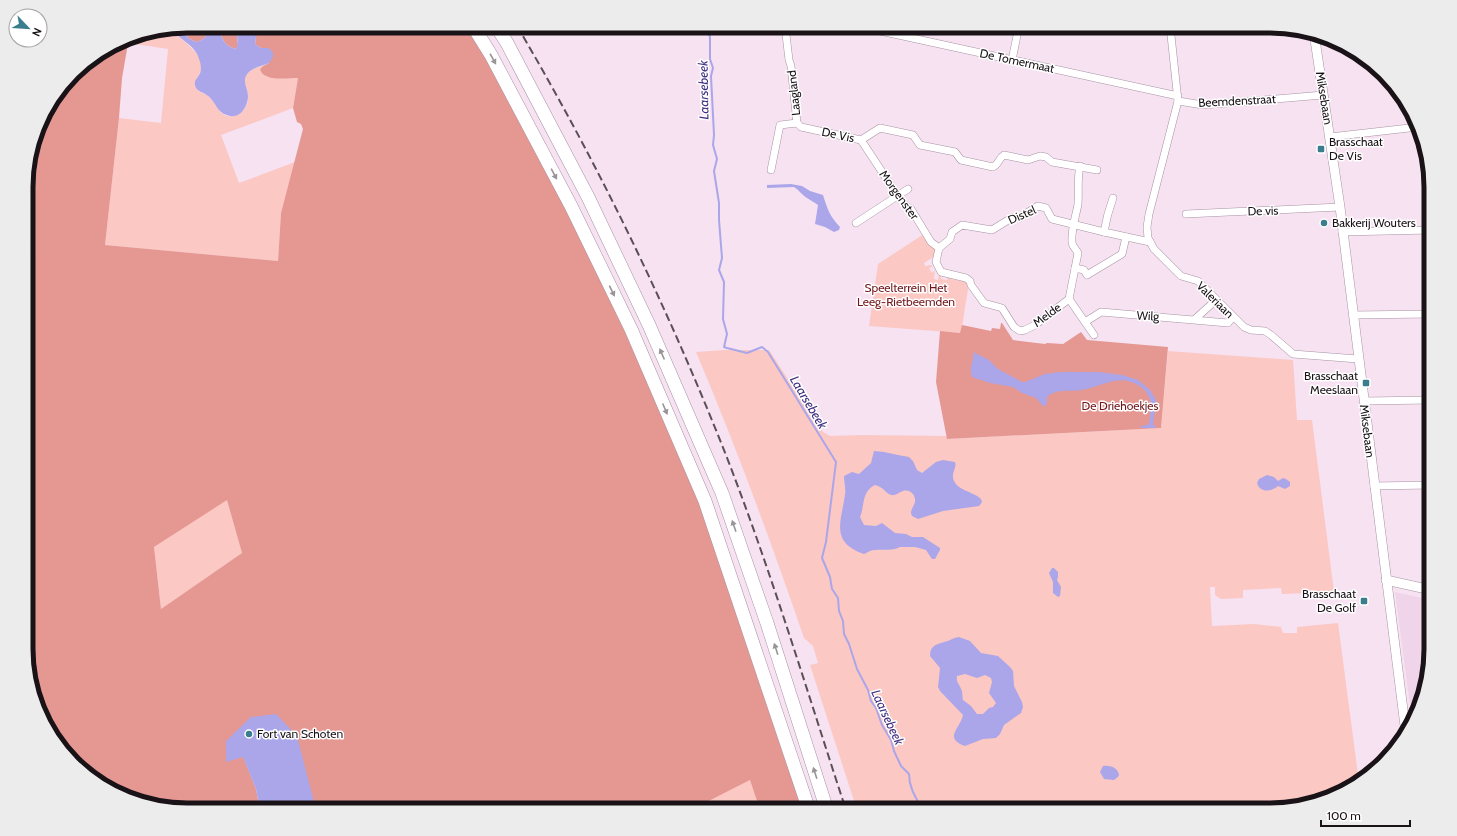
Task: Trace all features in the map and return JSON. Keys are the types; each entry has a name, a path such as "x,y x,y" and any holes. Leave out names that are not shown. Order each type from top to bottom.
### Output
{"highway":[{"path":"477,33 491,55 571,206 631,329 705,501 807,803"},
{"path":"501,33 588,197 649,325 719,486 767,623 825,803"}],"street":[{"name":"Laagland","path":"771,170 780,125 797,123 792,66 789,60 786,33"},
{"name":"De Tomermaat","path":"889,33 1178,99"},
{"path":"1012,60 1018,33"},
{"path":"1150,242 1147,227 1149,214 1178,99 1171,33"},
{"name":"Miksebaan","path":"1315,39 1340,207 1405,723"},
{"name":"Beemdenstraat","path":"1178,99 1203,105 1323,95"},
{"name":"De Vis","path":"797,123 801,127 861,140 880,128 913,135 920,145 955,152 961,160 993,167 997,165 1001,157 1004,155 1028,160 1040,156 1046,157 1052,162 1097,170"},
{"path":"1330,137 1412,128"},
{"name":"Morgenster","path":"861,140 898,196 905,205 911,209 931,242 939,248"},
{"path":"1080,166 1078,177 1078,202 1072,244 1078,253 1069,299 1094,335"},
{"path":"856,223 908,189"},
{"path":"1104,232 1113,198"},
{"name":"Distel","path":"936,262 939,248 950,239 952,232 962,225 992,230 1013,217 1019,218 1038,206 1046,208 1052,219 1150,242"},
{"name":"De vis","path":"1186,214 1340,207"},
{"path":"1342,232 1424,230"},
{"path":"1075,268 1084,270 1087,275 1122,254 1126,237"},
{"name":"Valeriaan","path":"1150,242 1160,256 1181,276 1198,282 1244,327 1272,335 1293,354 1358,359"},
{"name":"Melde","path":"936,262 941,272 966,278 970,281 971,286 984,303 1002,308 1014,327 1020,330 1025,330 1035,325 1069,299"},
{"path":"1196,319 1216,300"},
{"name":"Wilg","path":"1085,322 1101,312 1196,319 1228,323 1233,316"},
{"path":"1353,316 1424,314"},
{"path":"1364,401 1424,400"},
{"path":"1374,486 1424,485"},
{"path":"1386,580 1424,588"}],"shaded area":[{"path":"175,33 186,33 188,38 196,42 206,37 208,33 221,33 222,39 228,45 236,49 236,33 257,33 255,44 261,48 269,48 273,53 273,57 269,63 253,69 246,76 245,82 248,100 241,113 237,115 225,115 219,110 211,99 197,89 195,82 200,73 201,67 198,56 192,47"},
{"path":"791,184 802,186 810,191 823,195 829,212 840,227 839,230 834,232 815,224 818,205 805,197 794,187 767,188 767,185"},
{"path":"973,352 989,360 998,369 1022,382 1045,374 1060,372 1098,372 1122,375 1138,380 1150,390 1156,400 1153,425 1156,426 1155,428 1142,428 1140,426 1148,425 1149,423 1151,402 1148,394 1140,386 1119,380 1082,390 1055,392 1047,397 1047,403 1044,407 1036,398 1022,393 1013,387 990,383 972,377 971,366"},
{"path":"874,451 909,457 913,461 917,470 922,473 936,462 943,460 955,462 953,478 955,482 961,488 981,499 982,502 979,506 943,511 918,519 912,516 911,513 915,499 910,492 903,491 891,495 875,485 867,491 860,517 864,525 876,526 882,523 895,533 906,534 912,537 923,537 940,548 935,559 932,559 926,550 915,547 873,550 864,554 846,544 842,537 840,522 845,493 844,476 852,472 859,474 871,463"},
{"path":"1267,475 1274,477 1278,481 1283,478 1286,479 1290,482 1290,486 1285,489 1278,486 1269,490 1263,490 1257,483 1259,479"},
{"path":"1052,568 1058,572 1057,580 1061,587 1060,596 1058,597 1053,593 1053,582 1049,573"},
{"path":"1395,592 1424,598 1423,669 1419,689 1411,711"},
{"path":"957,637 970,641 981,653 998,656 1010,667 1013,671 1014,686 1023,707 1021,713 1004,725 1000,734 996,738 983,739 965,746 958,743 954,736 963,715 940,691 938,687 940,668 930,656 931,650 934,646","holes":["965,674 977,678 985,675 991,678 992,682 989,693 996,703 983,714 977,714 971,706 963,700 962,691 957,682 957,676"]},
{"path":"276,714 297,736 314,803 259,803 256,789 243,757 226,762 226,741 251,717"},
{"path":"1103,766 1116,769 1119,776 1114,780 1104,779 1100,772"}],"green space":[{"path":"175,33 199,57 201,71 196,79 198,91 209,97 222,113 229,116 238,115 247,105 248,95 245,79 248,73 252,70 263,66 260,69 267,77 298,78 293,108 221,135 239,183 295,162 281,213 278,261 105,245 119,118 161,123 168,49 131,44 147,38"},
{"path":"186,33 208,33 206,37 196,42 188,38"},
{"path":"221,33 237,33 238,46 236,49 233,48 222,39"},
{"path":"257,33 470,33 486,58 566,208 625,332 700,503 801,803 758,803 750,780 705,803 310,803 243,756 256,789 259,803 177,803 137,795 101,777 85,765 71,751 59,735 41,699 33,659 33,177 37,170 35,162 38,147 49,119 59,101 71,85 85,71 101,59 128,45 122,78 105,245 278,261 281,213 303,129 301,124 297,122 293,108 298,78 270,78 262,73 260,69 269,63 269,48 261,48 255,44","holes":["227,500 242,553 161,609 154,547"]},
{"name":"Speelterrein Het Leeg-Rietbeemden","path":"924,234 937,250 935,256 924,263 925,266 933,266 929,268 932,273 935,270 934,279 938,280 939,275 941,275 941,279 947,280 948,276 951,277 951,279 960,281 961,279 966,280 968,289 961,333 869,326 878,264"},
{"name":"De Driehoekjes","path":"1001,323 1013,340 1045,344 1063,344 1081,332 1087,340 1168,347 1161,428 947,439 936,382 940,331 960,333 962,325 991,331 992,328 1000,329"},
{"path":"769,350 823,432 830,436 947,436 947,439 1161,428 1168,351 1293,360 1297,420 1312,420 1334,592 1282,594 1281,588 1243,590 1243,598 1221,599 1215,595 1215,587 1210,587 1212,626 1254,624 1281,627 1283,633 1297,633 1297,627 1338,623 1358,775 1320,795 1280,803 855,803 810,665 818,663 813,646 804,638 753,494 696,352"},
{"path":"227,499 242,553 161,609 154,547"},
{"path":"750,780 758,803 705,803"}],"waterway":[{"name":"Laarsebeek","path":"709,33 710,59 713,68 711,76 714,135 713,145 717,159 714,171 719,203 722,258 719,270 724,282 723,319 727,334 724,347 747,353 762,347 768,352 836,462 826,542 822,558 830,577 832,589 838,598 844,634 849,644 857,669 868,690 871,701 876,708 882,725 891,740 901,766 909,774 909,779 915,797 919,803"}],"railway":[{"path":"521,33 601,179 677,337 700,391 756,535 844,803"}],"place":[{"name":"Brasschaat De Vis","path":"1321,149"},
{"name":"Bakkerij Wouters","path":"1324,223"},
{"name":"Brasschaat Meeslaan","path":"1366,383"},
{"name":"Brasschaat De Golf","path":"1364,601"},
{"name":"Fort van Schoten","path":"249,734"}]}
